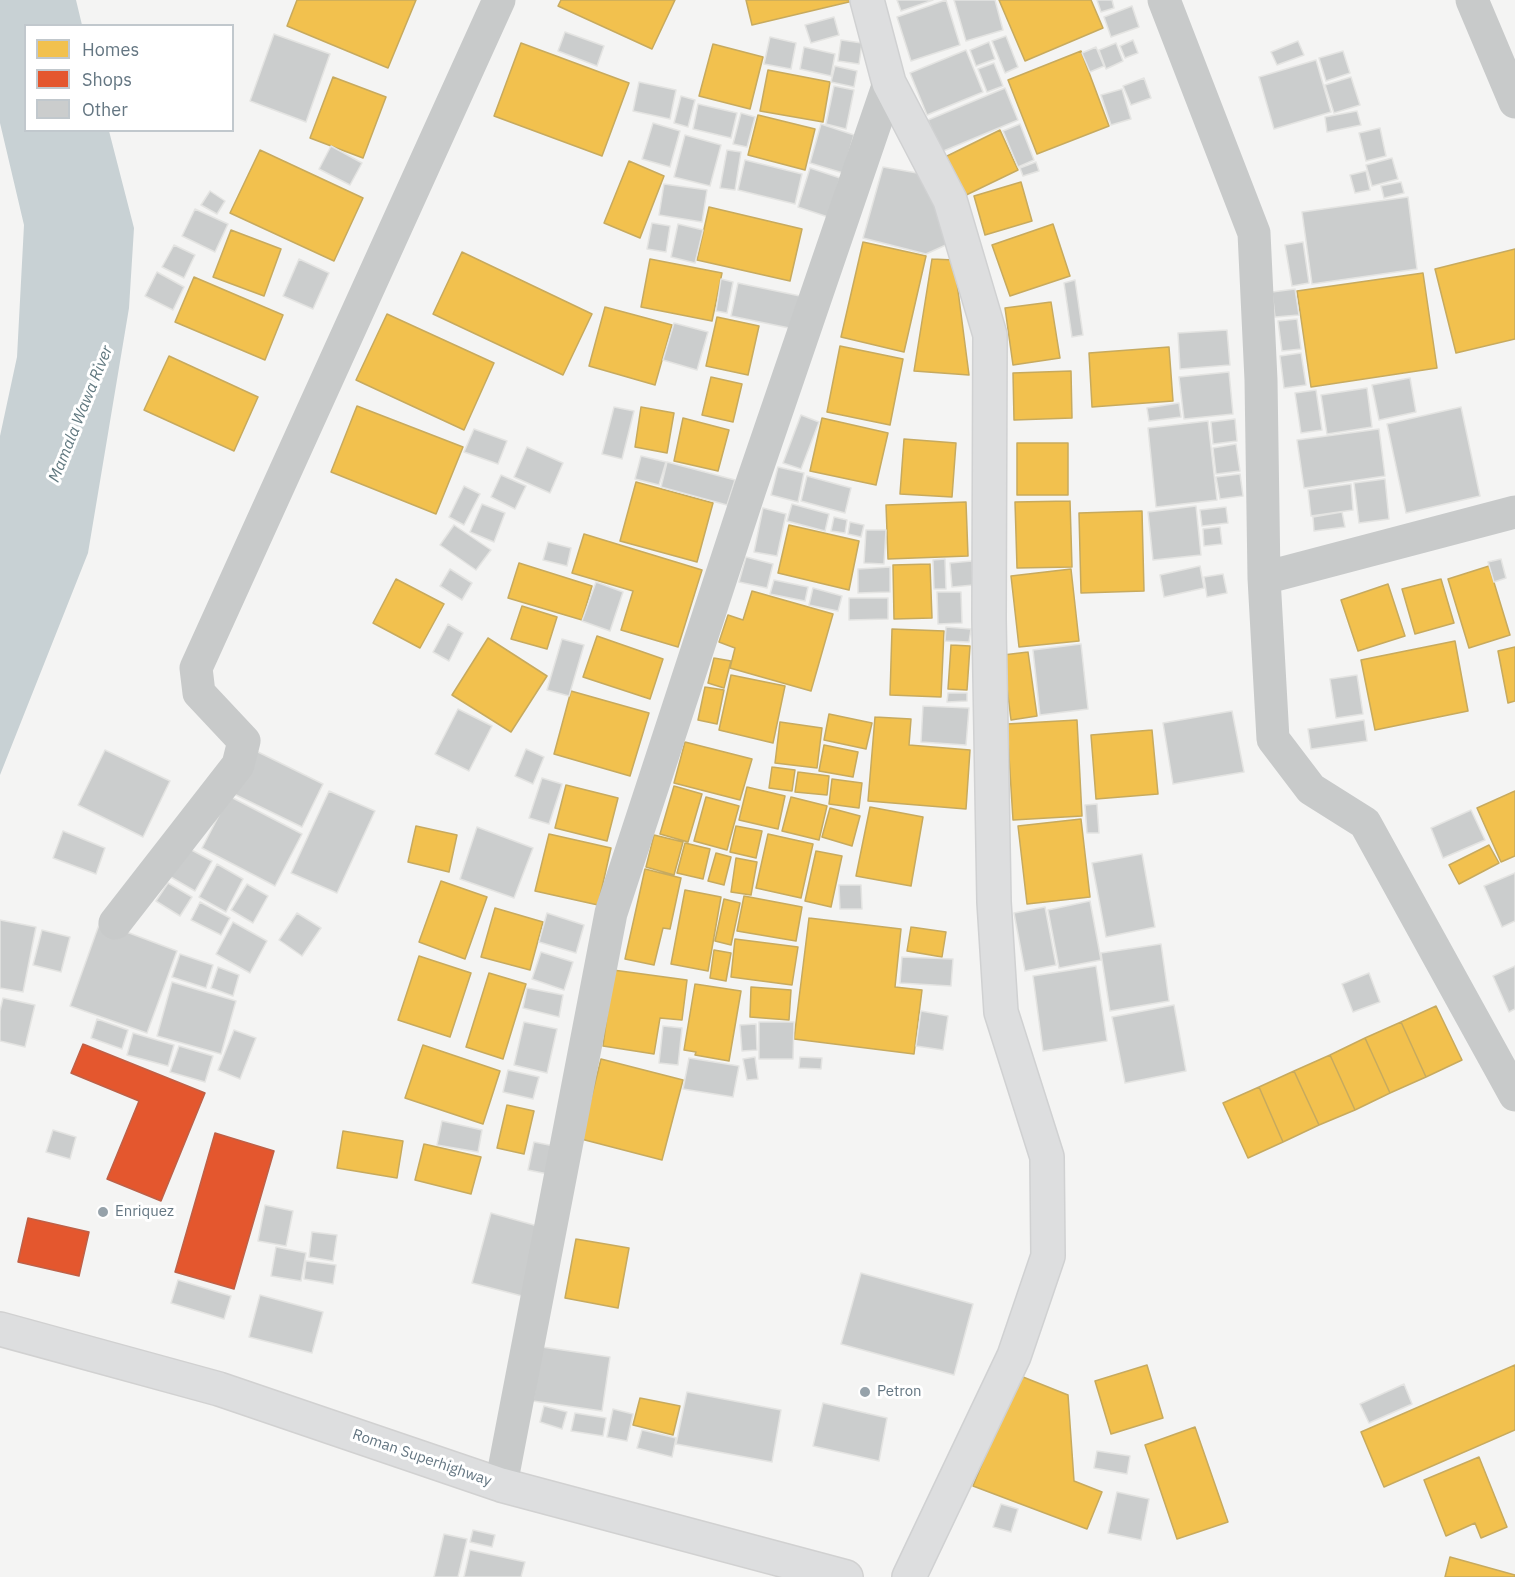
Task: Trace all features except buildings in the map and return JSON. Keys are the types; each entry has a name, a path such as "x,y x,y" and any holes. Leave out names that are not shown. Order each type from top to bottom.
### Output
{"street":[{"path":"115,923 238,765 244,741 199,693 196,668 499,0"},
{"path":"867,0 889,83 950,200 990,335 989,631 994,902 1001,1012 1047,1157 1048,1256 1014,1356 909,1577"},
{"path":"1164,0 1254,233 1262,380 1264,578 1273,739 1311,789 1365,822 1515,1095"},
{"path":"1472,0 1515,102"},
{"path":"501,1485 611,913 750,489 889,83"},
{"path":"1264,578 1515,512"},
{"name":"Roman Superhighway","path":"0,1329 219,1389 501,1485 846,1577"}],"water":[{"name":"Mamala Wawa River","path":"0,0 76,0 82,24 24,24 24,132 109,132 134,228 129,308 88,553 0,775 0,436 17,357 24,225 0,123"}],"place":[{"name":"Enriquez","path":"103,1212"},
{"name":"Petron","path":"865,1392"}]}
